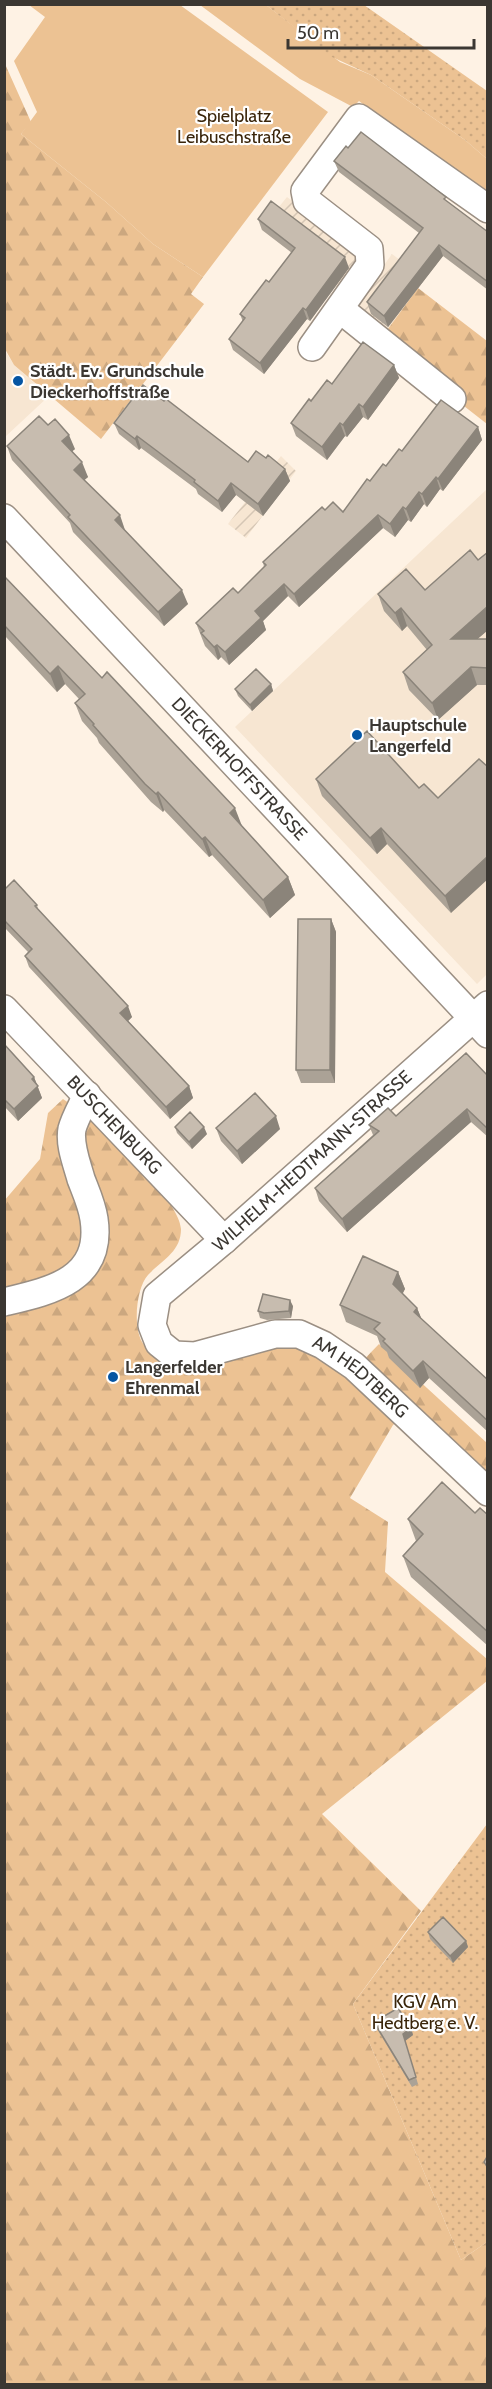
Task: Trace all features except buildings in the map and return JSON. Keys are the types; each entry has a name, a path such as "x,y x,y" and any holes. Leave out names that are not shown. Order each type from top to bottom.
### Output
{"street":[{"path":"312,347 370,265 369,249 307,201 305,191 359,118 488,209"},
{"path":"340,309 452,399"},
{"name":"DIECKERHOFFSTRASSE","path":"4,518 482,1019"},
{"name":"BUSCHENBURG","path":"4,1009 224,1240"},
{"name":"WILHELM-HEDTMANN-STRASSE","path":"152,1325 157,1296 482,1019"},
{"path":"4,1302 65,1284 79,1273 90,1256 96,1238 94,1217 74,1156 72,1130 87,1095"},
{"name":"AM HEDTBERG","path":"152,1325 159,1343 174,1355 195,1356 275,1334 299,1334 323,1345 354,1366 488,1492"}],"shaded area":[{"path":"287,197 353,247 358,263 341,290 261,229"},
{"path":"392,254 425,279 385,333 361,311 359,303"},
{"name":"Städt. Ev. Grundschule Dieckerhoffstraße","path":"4,349 14,365 49,396 5,437"},
{"path":"281,456 296,471 246,538 228,524"},
{"name":"Hauptschule Langerfeld","path":"487,489 487,974 477,984 235,727"}],"green space":[{"name":"Spielplatz Leibuschstraße","path":"29,5 180,5 328,112 203,277 153,244 106,202 21,134 37,112 14,61 45,17"},
{"path":"200,5 266,5 340,62 371,75 465,140 487,159 487,199 359,101 353,107 300,79"},
{"path":"266,5 364,5 487,91 487,159 465,140 371,75 332,57"},
{"path":"5,64 31,122 21,134 106,202 153,244 203,277 191,294 204,304 101,439 14,365 5,349"},
{"path":"418,288 487,341 487,424 455,399 385,333"},
{"path":"63,1099 92,1120 131,1157 159,1188 178,1217 181,1229 178,1244 170,1255 148,1275 138,1299 138,1330 146,1347 167,1359 275,1342 315,1349 346,1378 379,1344 487,1443 487,1482 410,1411 393,1425 350,1498 388,1522 385,1572 487,1659 487,1681 322,1814 421,1911 353,2004 461,2260 487,2242 488,2384 5,2384 4,1201 40,1159 48,1113"},
{"name":"KGV Am Hedtberg e. V.","path":"487,1824 487,2242 461,2260 353,2004"}],"place":[{"name":"Städt. Ev. Grundschule Dieckerhoffstraße","path":"18,381"},
{"name":"Hauptschule Langerfeld","path":"357,735"},
{"name":"Langerfelder Ehrenmal","path":"113,1377"}]}
